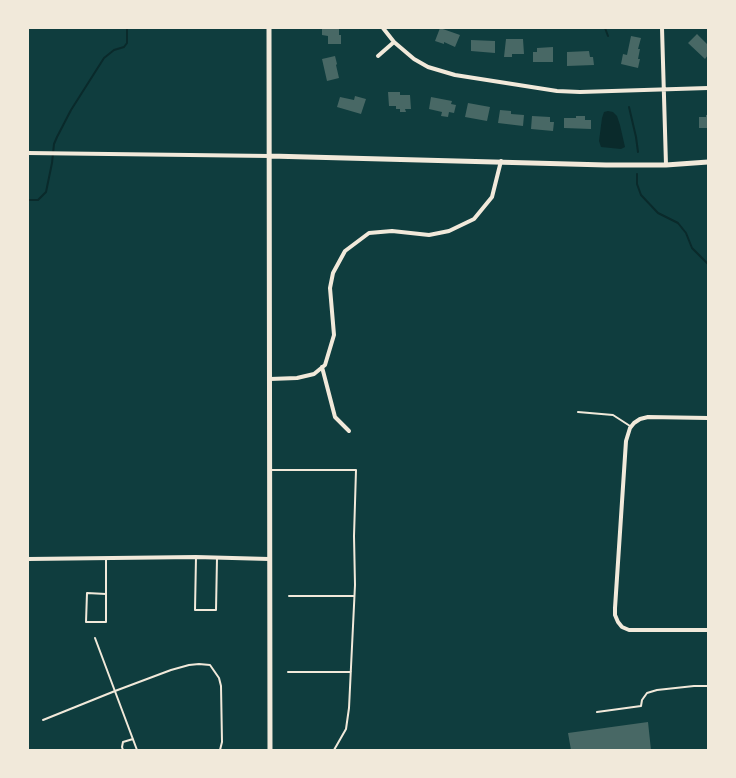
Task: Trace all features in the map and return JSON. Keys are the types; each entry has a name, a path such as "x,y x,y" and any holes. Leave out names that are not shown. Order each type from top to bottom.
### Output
{"street":[{"path":"269,28 270,750"},
{"path":"383,28 394,42 408,55 421,63 440,71 455,75 557,91 580,92 708,88"},
{"path":"662,28 666,165"},
{"path":"378,56 394,42"},
{"path":"30,153 270,156 606,165 666,165 708,162"},
{"path":"270,379 297,378 314,374 325,365 334,335 330,288 333,273 345,251 368,233 392,231 429,235 449,231 474,219 492,197 501,161"},
{"path":"322,367 335,417 349,431"},
{"path":"708,418 648,417 640,419 631,426 626,441 615,608 616,619 622,627 629,630 708,630"},
{"path":"28,559 217,557 269,559"}],"lane":[{"path":"578,412 613,415 631,426"},
{"path":"270,470 356,470 354,536 355,585 353,596 352,660 348,720 341,739 334,750"},
{"path":"196,557 195,610 216,610 217,557"},
{"path":"106,558 106,594 106,622 86,622 86,593 106,594"},
{"path":"289,596 353,596"},
{"path":"94,638 137,750"},
{"path":"43,720 115,691 176,669 189,665 210,665 219,678 221,686 222,734 220,750"},
{"path":"288,672 351,672"},
{"path":"597,712 641,706 642,700 647,693 657,690 708,686"},
{"path":"123,750 123,742 133,739"}],"water":[{"path":"604,112 613,112 617,116 625,147 621,149 601,147 599,141 602,118"}],"building":[{"path":"322,28 339,28 341,44 328,44 328,36 322,35"},
{"path":"440,28 460,35 455,47 444,42 444,44 435,41"},
{"path":"697,34 708,45 708,55 705,59 688,43"},
{"path":"631,36 641,38 638,49 640,49 638,59 640,59 638,68 621,64 623,54 627,55"},
{"path":"506,39 523,39 524,54 512,54 512,57 504,57"},
{"path":"471,40 495,41 495,53 471,51"},
{"path":"553,47 553,62 533,62 533,52 537,52 537,48"},
{"path":"589,51 590,57 593,57 594,65 567,66 567,52"},
{"path":"335,56 339,78 327,81 322,59"},
{"path":"388,92 400,92 400,95 410,95 411,109 405,109 406,112 400,112 400,109 396,109 396,106 389,106"},
{"path":"355,96 366,99 361,114 337,107 340,97 354,100"},
{"path":"431,97 452,101 451,104 456,105 454,113 449,112 448,117 441,116 442,112 429,109"},
{"path":"468,103 490,107 487,121 465,117"},
{"path":"500,110 511,111 511,114 524,115 523,126 498,123"},
{"path":"706,115 708,115 708,128 699,128 699,117 706,117"},
{"path":"532,116 550,117 550,122 554,122 553,131 531,129"},
{"path":"576,116 585,116 585,120 591,120 591,129 564,128 564,118 576,118"},
{"path":"648,722 651,750 571,750 568,733"}],"waterway":[{"path":"28,200 38,200 46,192 54,144 57,137 71,110 104,58 114,50 124,47 127,43 127,28"},
{"path":"605,28 608,36"},
{"path":"629,107 638,152"},
{"path":"637,174 637,184 641,195 658,213 678,223 686,233 692,248 708,264"}]}
